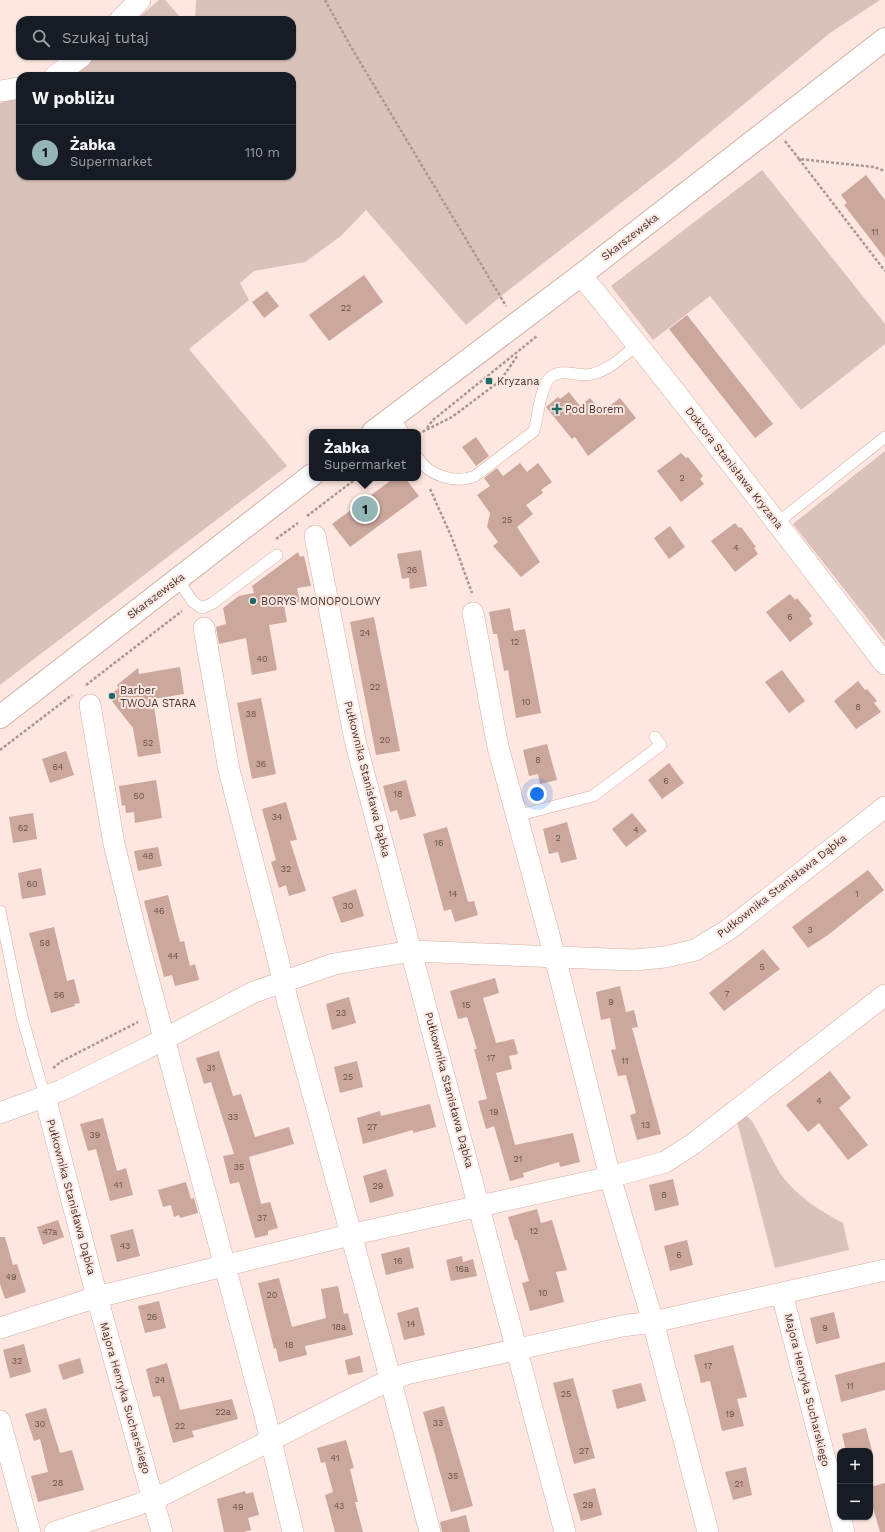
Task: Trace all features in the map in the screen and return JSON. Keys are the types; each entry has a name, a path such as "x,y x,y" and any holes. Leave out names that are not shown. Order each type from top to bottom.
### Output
{"main road":[{"name":"Skarszewska","path":"383,429 399,424 516,323 581,275 885,39"},
{"name":"Skarszewska","path":"0,716 309,477"}],"street":[{"path":"124,16 140,0"},
{"path":"60,72 77,60"},
{"path":"0,91 16,89"},
{"name":"Doktora Stanisława Kryzana","path":"581,275 638,344 885,664"},
{"name":"Pułkownika Stanisława Dąbka","path":"315,536 355,740 480,1207"},
{"path":"473,613 498,747 555,957 610,1177 653,1322 708,1532"},
{"path":"204,628 229,770 350,1235 430,1532"},
{"path":"82,696 114,844 271,1441 293,1532"},
{"name":"Pułkownika Stanisława Dąbka","path":"0,1113 62,1090 165,1039 254,992 334,964 412,951 634,960 665,957 695,950 728,930 885,807"},
{"path":"0,1328 97,1297 350,1235 610,1177 664,1162 680,1154 885,995"},
{"name":"Pułkownika Stanisława Dąbka","path":"45,1096 97,1297"},
{"path":"480,1207 565,1532"},
{"path":"55,1532 153,1499 390,1380 406,1374 622,1326 653,1322 782,1294 885,1270"},
{"name":"Majora Henryka Sucharskiego","path":"782,1294 844,1532"},
{"name":"Majora Henryka Sucharskiego","path":"97,1297 162,1532"},
{"path":"0,1421 30,1532"}],"lane":[{"path":"421,462 436,474 452,479 466,480 475,476 534,431 542,392 550,377 560,372 591,375 606,369 638,344"},
{"path":"777,523 885,437"},
{"path":"178,580 193,602 202,608 213,603 277,555"},
{"path":"516,816 593,796 661,745 655,737"},
{"name":"Pułkownika Stanisława Dąbka","path":"0,911 22,1017 45,1096"}],"path":[{"path":"325,0 351,47 516,323"},
{"path":"785,141 885,271"},
{"path":"799,159 874,167 885,171"},
{"path":"421,432 452,417 500,381 520,352 433,420 427,428"},
{"path":"306,517 353,481"},
{"path":"429,488 452,538 475,602 473,613"},
{"path":"274,541 299,522"},
{"path":"0,750 82,696 193,602"}],"shaded area":[{"path":"159,0 165,0 179,16 141,16"},
{"path":"196,0 880,0 830,33 675,161 466,325 366,210 341,236 305,262 254,271 240,283 249,300 189,349 287,466 0,685 0,103 16,98 16,180 296,180 296,72 77,72 90,60 296,60 296,16 195,16"},
{"path":"762,170 885,324 885,344 801,410 710,296 653,340 611,286"},
{"path":"885,451 885,641 793,524"},
{"path":"746,1115 752,1121 776,1167 786,1181 808,1202 843,1223 849,1250 775,1268 737,1121"}],"building":[{"path":"866,175 885,200 885,258 844,205 847,203 841,195"},
{"path":"364,275 383,302 329,341 309,315"},
{"path":"267,291 279,306 264,318 252,302"},
{"path":"687,315 773,424 755,438 669,329"},
{"path":"569,392 580,406 590,398 602,412 620,398 636,418 588,456 575,437 572,439 546,407 558,397 560,399"},
{"path":"476,437 489,456 476,466 462,447"},
{"path":"681,453 686,458 688,457 703,476 700,479 704,484 681,502 657,471"},
{"path":"520,463 527,472 538,463 552,482 541,490 543,493 526,505 533,514 517,527 540,562 521,577 493,546 498,542 487,527 490,513 477,495 490,486 484,478 497,468 503,476"},
{"path":"390,481 407,481 419,496 350,547 332,524"},
{"path":"735,523 739,528 741,527 756,547 754,548 758,554 735,572 711,541"},
{"path":"670,526 685,547 669,559 654,538"},
{"path":"421,550 427,586 410,589 409,578 402,579 397,554"},
{"path":"298,552 300,557 304,556 311,586 297,588 300,602 284,605 287,622 269,625 277,670 252,675 246,638 219,644 216,627 226,624 223,608 239,596 254,593 252,586"},
{"path":"790,594 795,600 797,598 812,616 809,618 813,624 790,642 766,612"},
{"path":"510,608 514,631 525,629 541,713 516,718 508,670 504,671 497,634 493,634 489,612"},
{"path":"374,617 400,751 376,755 350,622"},
{"path":"180,667 184,694 153,699 161,753 138,757 133,728 108,696 119,688 117,685 138,668 139,674"},
{"path":"782,670 805,701 789,713 765,682"},
{"path":"858,681 877,701 874,703 881,712 856,729 834,701"},
{"path":"261,698 276,774 252,779 237,703"},
{"path":"547,744 557,780 540,784 538,774 529,776 523,750"},
{"path":"66,751 74,775 50,783 42,759"},
{"path":"669,763 684,783 662,799 648,780"},
{"path":"156,780 162,818 135,823 134,812 126,813 125,805 122,806 119,786"},
{"path":"406,780 416,816 400,820 397,810 390,812 383,786"},
{"path":"286,802 297,840 290,841 306,891 289,896 286,885 279,888 271,862 276,860 262,809"},
{"path":"33,813 37,839 13,843 9,817"},
{"path":"632,813 647,831 626,847 612,829"},
{"path":"567,822 577,859 561,863 558,852 549,854 543,829"},
{"path":"447,827 468,902 474,901 478,915 455,922 451,909 444,911 423,834"},
{"path":"158,847 162,866 138,871 134,851"},
{"path":"41,868 46,895 22,899 18,873"},
{"path":"868,870 884,890 828,935 808,948 792,927"},
{"path":"356,889 364,916 341,923 332,897"},
{"path":"168,895 180,942 184,941 190,966 195,964 199,980 175,986 172,975 164,977 144,901"},
{"path":"54,927 67,981 74,979 80,1003 74,1004 75,1006 51,1013 29,933"},
{"path":"763,949 780,969 724,1011 709,993"},
{"path":"495,978 499,993 483,998 496,1043 514,1039 518,1054 509,1056 512,1069 496,1073 515,1145 573,1133 580,1162 560,1167 559,1162 523,1173 524,1177 510,1181 494,1126 486,1129 478,1101 487,1099 474,1049 477,1049 467,1017 458,1019 450,991"},
{"path":"620,986 626,1012 634,1010 638,1027 632,1028 661,1134 637,1140 630,1115 636,1113 626,1075 618,1076 611,1050 616,1049 610,1018 601,1020 596,992"},
{"path":"349,997 356,1023 332,1030 326,1004"},
{"path":"219,1051 233,1096 241,1094 255,1137 289,1127 294,1144 249,1157 261,1204 270,1202 278,1228 268,1231 268,1235 255,1238 239,1182 230,1184 223,1156 234,1154 211,1082 204,1084 196,1058"},
{"path":"357,1061 363,1087 340,1093 334,1067"},
{"path":"830,1071 851,1098 839,1108 868,1145 848,1160 819,1123 808,1132 786,1105"},
{"path":"430,1104 436,1127 413,1133 413,1130 363,1144 357,1118 380,1111 381,1116"},
{"path":"103,1118 117,1171 126,1168 133,1195 110,1201 96,1149 88,1151 80,1124"},
{"path":"386,1169 394,1196 370,1203 363,1176"},
{"path":"673,1179 679,1205 655,1211 649,1185"},
{"path":"186,1182 191,1199 194,1198 198,1213 180,1218 179,1215 174,1217 171,1205 163,1207 158,1190"},
{"path":"537,1209 541,1223 552,1220 567,1270 556,1272 564,1302 530,1311 522,1283 529,1281 517,1240 515,1240 508,1217"},
{"path":"58,1220 64,1237 43,1245 37,1227"},
{"path":"133,1229 140,1256 117,1262 110,1235"},
{"path":"0,1237 5,1237 13,1265 17,1264 26,1292 5,1299 0,1284"},
{"path":"687,1240 693,1265 670,1271 664,1246"},
{"path":"409,1247 414,1268 386,1275 381,1254"},
{"path":"462,1256 463,1262 473,1259 477,1276 451,1281 446,1260"},
{"path":"279,1278 292,1327 326,1318 321,1289 338,1286 344,1314 348,1313 353,1335 305,1346 307,1355 279,1362 276,1348 274,1349 258,1283"},
{"path":"159,1301 166,1328 145,1333 138,1306"},
{"path":"418,1307 425,1335 404,1340 397,1313"},
{"path":"834,1312 840,1338 816,1344 810,1318"},
{"path":"24,1344 31,1372 10,1378 3,1350"},
{"path":"733,1345 747,1397 737,1399 744,1426 722,1431 710,1381 701,1383 694,1355"},
{"path":"360,1356 363,1372 348,1375 345,1360"},
{"path":"80,1358 84,1373 63,1380 58,1365"},
{"path":"885,1362 885,1390 841,1402 835,1375"},
{"path":"167,1363 180,1410 232,1399 238,1419 192,1431 194,1437 173,1443 160,1396 153,1397 146,1369"},
{"path":"573,1378 595,1458 574,1464 553,1383"},
{"path":"641,1383 646,1401 617,1409 612,1390"},
{"path":"444,1406 473,1506 451,1512 423,1412"},
{"path":"46,1408 60,1453 72,1450 84,1490 38,1502 31,1476 48,1472 40,1439 34,1441 25,1414"},
{"path":"866,1428 871,1448 845,1448 842,1434"},
{"path":"346,1440 354,1468 350,1469 358,1502 355,1502 363,1532 335,1532 325,1495 333,1492 325,1462 321,1463 317,1448"},
{"path":"746,1467 752,1495 733,1500 725,1472"},
{"path":"885,1483 885,1532 880,1532 873,1508 873,1486"},
{"path":"595,1488 602,1515 581,1521 573,1494"},
{"path":"245,1491 246,1494 253,1492 259,1515 248,1518 251,1530 243,1532 224,1532 217,1499"},
{"path":"466,1515 470,1532 442,1532 440,1522"}],"place":[{"name":"Kryzana","path":"489,381"},
{"name":"Pod Borem","path":"557,409"},
{"name":"Żabka","path":"365,509"},
{"name":"BORYS MONOPOLOWY","path":"253,601"},
{"name":"Barber TWOJA STARA","path":"112,696"}]}
